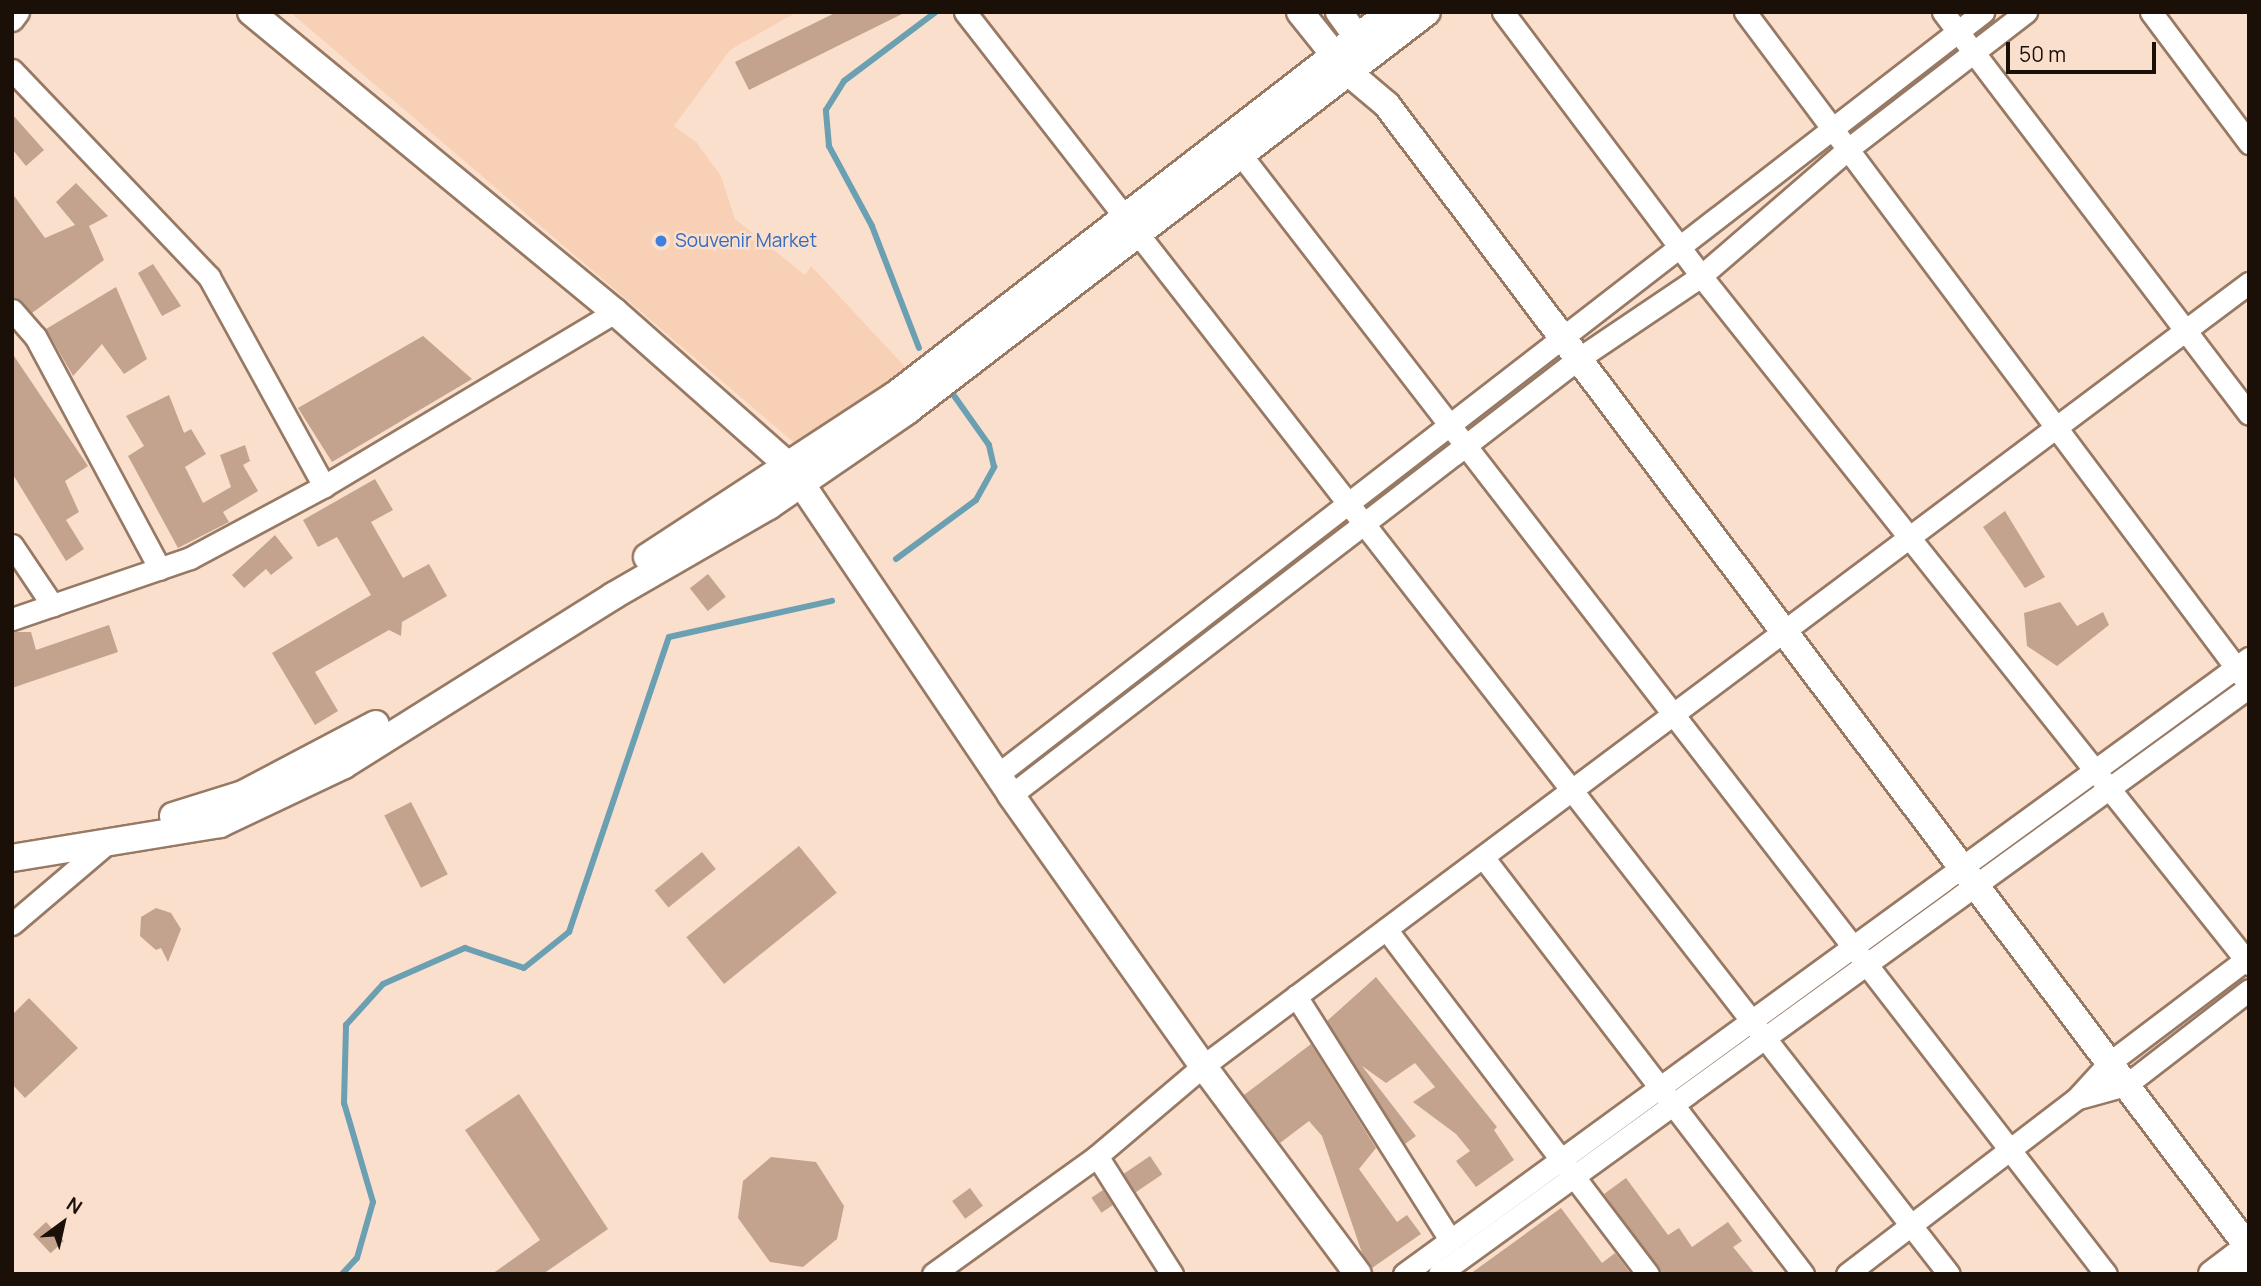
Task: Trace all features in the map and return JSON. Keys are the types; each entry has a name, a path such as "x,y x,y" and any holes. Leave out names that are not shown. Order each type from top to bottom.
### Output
{"street":[{"path":"12,20 19,12"},
{"path":"251,12 615,312 795,474 1004,785 1203,1066 1358,1274"},
{"path":"1300,12 1340,63 1387,105 2248,1247 2213,1274"},
{"path":"1339,12 1363,46 1387,105"},
{"path":"1363,46 1390,12"},
{"path":"12,840 167,818 211,806 303,766 431,701 769,506 795,474 951,367 1340,63 1363,46 1427,12"},
{"path":"1503,12 1701,276 1912,536 2248,960 2109,1063 2076,1099 1847,1274"},
{"path":"1439,1274 1660,1087 1852,947 2111,788 2249,686 2242,662 2056,427 1745,12"},
{"path":"1943,12 2249,414"},
{"path":"1004,785 1347,503 1983,12"},
{"path":"1004,785 1363,523 1578,359 1701,276 1848,149 2026,12"},
{"path":"2151,12 2249,143"},
{"path":"966,14 1949,1274"},
{"path":"1131,226 1241,155 1340,63"},
{"path":"12,70 209,277 324,486"},
{"path":"1241,155 2106,1274"},
{"path":"933,1274 1097,1156 1203,1066 2249,283"},
{"path":"12,310 35,336 160,569"},
{"path":"12,619 190,558 324,486 615,312"},
{"path":"12,545 53,606"},
{"path":"1404,1274 1450,1240 1673,1104 1867,965 2096,769 2242,662"},
{"path":"12,858 106,845 220,824 344,765 431,701"},
{"path":"12,924 106,845"},
{"path":"1483,856 1803,1274"},
{"path":"1386,929 1648,1274"},
{"path":"2076,1099 2126,1085 2249,990"},
{"path":"1296,996 1450,1240"},
{"path":"1097,1156 1172,1274"}],"shaded area":[{"name":"Souvenir Market","path":"290,12 797,12 730,50 674,126 696,142 721,176 735,219 805,275 811,266 909,371 798,446"}],"building":[{"path":"837,12 906,12 749,90 735,62"},
{"path":"12,114 44,150 26,166 12,149"},
{"path":"76,183 108,216 89,226 104,260 32,313 12,297 12,193 45,238 75,225 56,202"},
{"path":"153,264 181,306 162,316 138,273"},
{"path":"116,287 147,359 124,374 102,344 73,376 46,329"},
{"path":"423,336 472,379 332,462 298,408"},
{"path":"12,353 88,466 65,481 79,512 66,520 84,549 66,561 12,473"},
{"path":"169,395 184,433 191,429 206,454 185,467 203,503 231,487 220,455 245,445 250,461 243,465 258,491 223,512 229,522 178,548 128,456 144,446 126,416"},
{"path":"375,479 393,510 371,522 403,578 429,564 447,596 402,622 401,636 389,630 315,672 338,711 315,725 272,653 371,595 337,537 318,547 303,520"},
{"path":"2005,511 2045,577 2025,588 1983,527"},
{"path":"275,535 293,558 271,575 266,569 244,588 232,575"},
{"path":"708,574 726,597 708,611 690,588"},
{"path":"2060,602 2077,626 2103,612 2109,625 2057,666 2027,646 2024,613"},
{"path":"109,625 118,652 12,688 12,632 31,632 36,650"},
{"path":"411,802 448,874 421,888 384,816"},
{"path":"799,846 837,893 724,984 686,937"},
{"path":"702,852 716,869 668,907 655,890"},
{"path":"156,908 171,913 181,929 168,962 161,948 156,950 140,936 141,917"},
{"path":"1376,977 1497,1127 1494,1130 1514,1160 1476,1187 1456,1161 1470,1151 1456,1134 1413,1102 1435,1087 1415,1063 1386,1083 1362,1066 1416,1136 1405,1144 1327,1021"},
{"path":"29,998 78,1048 25,1098 12,1084 12,1015"},
{"path":"1311,1044 1376,1148 1359,1169 1397,1222 1407,1215 1421,1234 1372,1268 1362,1253 1322,1136 1309,1121 1280,1143 1244,1095"},
{"path":"519,1094 608,1229 543,1274 492,1274 540,1240 465,1130"},
{"path":"1150,1156 1162,1174 1136,1192 1123,1174"},
{"path":"771,1157 816,1162 844,1206 837,1239 803,1267 770,1262 738,1218 743,1181"},
{"path":"1626,1178 1668,1235 1679,1228 1692,1247 1728,1222 1742,1241 1733,1247 1755,1274 1661,1274 1604,1194"},
{"path":"970,1188 983,1206 965,1219 952,1201"},
{"path":"1103,1190 1113,1205 1101,1213 1091,1198"},
{"path":"1561,1208 1602,1263 1615,1253 1631,1274 1470,1274"},
{"path":"46,1222 64,1241 51,1253 33,1234"}],"waterway":[{"path":"919,348 872,226 829,146 826,110 844,81 936,12"},
{"path":"896,559 976,500 994,467 989,445 952,393"},
{"path":"342,1274 357,1258 373,1202 344,1103 346,1025 383,984 465,948 524,968 569,932 669,637 832,601"}],"place":[{"name":"Souvenir Market","path":"661,241"}]}
